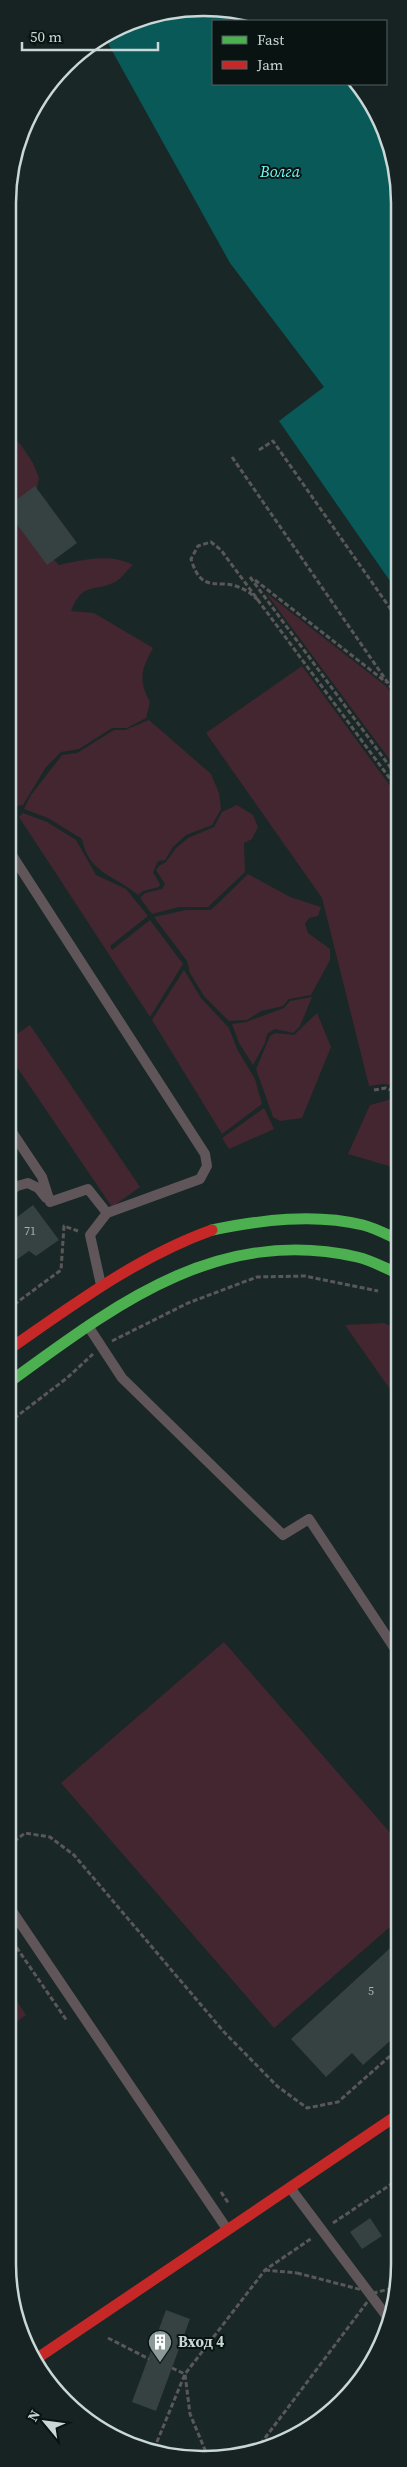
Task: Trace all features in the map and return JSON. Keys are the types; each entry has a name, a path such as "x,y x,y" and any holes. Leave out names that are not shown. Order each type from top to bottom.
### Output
{"main road":[{"path":"16,1344 101,1286 148,1258 211,1230 255,1221 313,1219 364,1225 391,1237"},
{"path":"16,1377 88,1325 164,1279 223,1257 264,1250 312,1250 357,1257 391,1271"},
{"path":"41,2356 391,2119"}],"lane":[{"path":"16,861 205,1154 207,1166 200,1179 107,1213 90,1235 101,1286"},
{"path":"16,1138 42,1177 50,1202"},
{"path":"16,1187 28,1183 38,1188 50,1202"},
{"path":"50,1202 88,1189 107,1213"},
{"path":"88,1325 122,1378 283,1535 309,1519 391,1643"},
{"path":"16,1917 228,2230"},
{"path":"290,2188 384,2313"}],"path":[{"path":"259,450 273,441 391,610"},
{"path":"232,457 391,686"},
{"path":"258,600 245,590 230,585 208,584 196,573 191,559 198,546 211,542 221,550 258,600 391,780"},
{"path":"389,683 250,577 391,768"},
{"path":"374,1090 386,1088 391,1090"},
{"path":"16,1303 61,1270 64,1226 90,1235"},
{"path":"16,1417 67,1378 101,1347 188,1303 257,1277 305,1276 356,1285 382,1292"},
{"path":"16,1840 25,1833 50,1837 74,1855 224,2032 277,2086 307,2108 338,2102 391,2055"},
{"path":"156,2444 185,2374 265,2270 391,2184"},
{"path":"265,2270 297,2273 374,2293 389,2289"},
{"path":"262,2441 374,2293"},
{"path":"85,2326 149,2359"},
{"path":"172,2368 185,2374"},
{"path":"185,2374 190,2414 205,2451"}],"shaded area":[{"path":"16,440 33,463 39,478 34,501 43,549 59,565 106,558 124,561 133,565 115,582 84,592 75,602 71,611 94,613 153,648 142,675 146,694 150,702 146,718 127,728 112,728 79,749 61,752 46,767 23,805 16,806"},
{"path":"266,593 387,687 391,693 391,761"},
{"path":"302,666 391,787 391,1085 369,1086 322,898 206,733"},
{"path":"149,720 211,774 219,793 221,809 212,825 186,835 173,847 165,860 158,861 153,872 160,884 159,887 143,891 138,895 104,873 90,860 82,839 48,818 24,809 31,795 62,755 77,753 114,730 125,730"},
{"path":"237,805 253,815 258,827 252,839 244,843 245,872 208,907 179,907 152,914 140,898 145,893 162,889 165,884 156,870 159,866 166,862 176,848 188,838 214,827 222,812"},
{"path":"23,813 47,822 76,840 96,875 126,889 148,916 110,946 112,950 150,920 183,964 150,1017 19,817"},
{"path":"248,874 290,897 321,907 318,916 309,918 305,924 308,933 330,949 330,960 311,995 289,999 283,1006 261,1011 247,1020 229,1021 204,996 190,973 187,961 154,917 186,910 211,910"},
{"path":"184,970 201,998 229,1028 237,1049 255,1079 262,1104 222,1134 152,1020"},
{"path":"312,997 300,1026 293,1033 275,1029 267,1034 265,1043 253,1065 239,1043 232,1024 246,1022 284,1008 290,1001"},
{"path":"317,1013 331,1047 302,1118 280,1121 273,1117 256,1069 270,1036 275,1033 294,1035"},
{"path":"30,1025 140,1187 112,1207 16,1066 16,1035"},
{"path":"391,1099 391,1167 348,1154 370,1105"},
{"path":"264,1108 274,1129 229,1149 222,1138"},
{"path":"384,1323 391,1326 391,1391 345,1325"},
{"path":"224,1642 391,1834 391,1926 274,2028 61,1783"},
{"path":"16,2000 26,2015 16,2022"}],"water":[{"name":"Волга","path":"204,16 240,20 212,20 212,85 348,85 366,110 381,143 389,179 391,204 391,582 279,421 324,387 230,263 108,43 143,26 179,18"}],"building":[{"path":"35,486 77,543 47,565 16,523 16,500"},
{"path":"33,1205 59,1240 36,1256 29,1251 16,1260 16,1218"},
{"path":"391,1947 391,2040 363,2065 352,2053 326,2077 291,2039"},
{"path":"370,2218 382,2236 362,2249 350,2232"},
{"name":"Вход 4","path":"166,2310 190,2319 156,2411 132,2402"}],"traffic: fast":[{"path":"212,1230 249,1223 288,1219 326,1219 363,1225 391,1236"},
{"path":"16,1377 88,1326 128,1301 170,1279 213,1263 258,1252 306,1250 362,1258 391,1270"}],"traffic: jam":[{"path":"16,1344 106,1283 158,1254 212,1230"},
{"path":"41,2356 391,2119"}],"place":[{"name":"Вход 4","path":"160,2363"}]}
